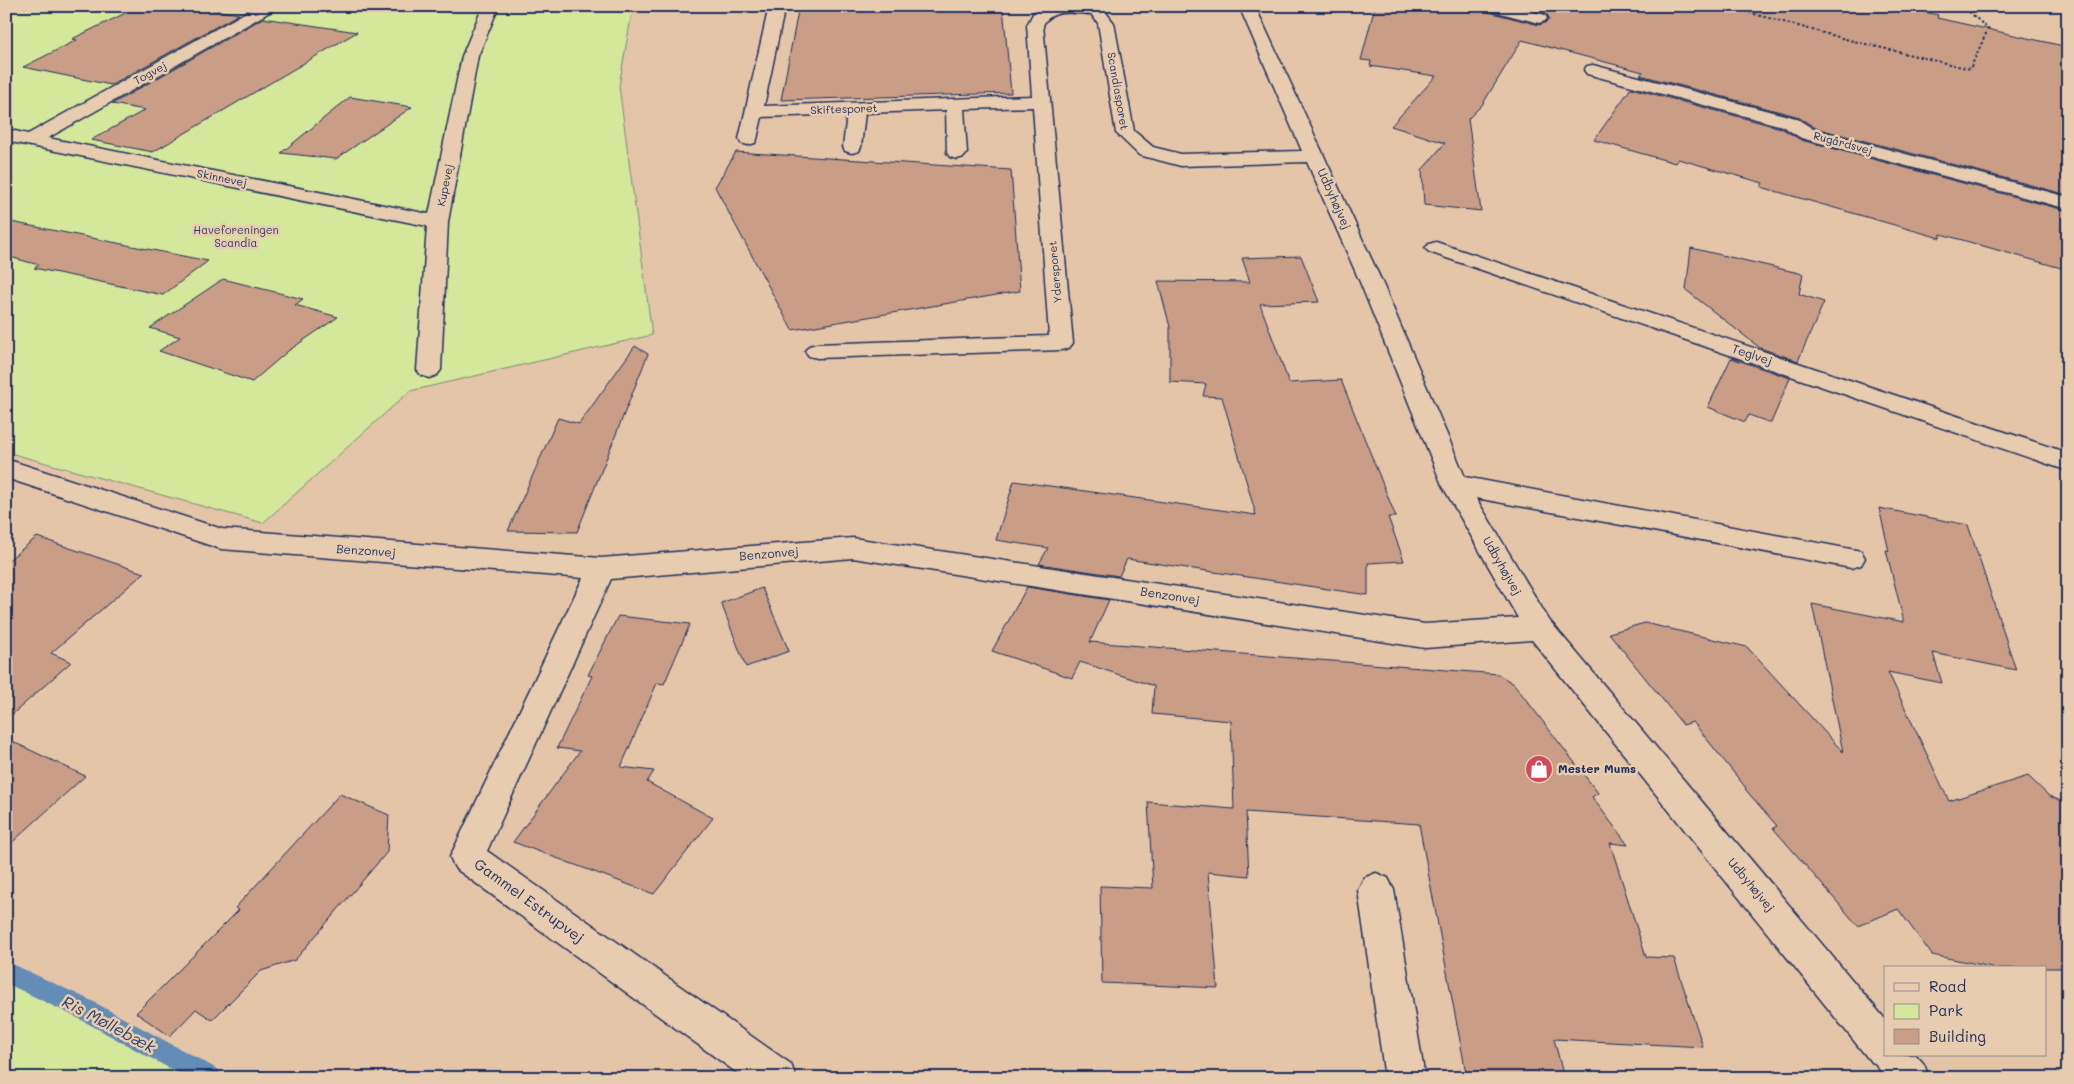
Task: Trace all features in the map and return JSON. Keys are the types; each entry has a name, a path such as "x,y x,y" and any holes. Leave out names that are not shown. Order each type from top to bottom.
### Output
{"street":[{"name":"Togvej","path":"31,140 269,6"},
{"name":"Kupevej","path":"428,370 438,222 470,56 491,6"},
{"path":"748,139 778,6"},
{"name":"Udbyhøjvej","path":"1247,6 1370,282 1455,485 1539,628 1884,1047"},
{"path":"1491,6 1539,18"},
{"name":"Ydersporet","path":"817,351 1061,343 1035,25 1040,14 1055,8 1094,8"},
{"name":"Scandiasporet","path":"1094,8 1106,23 1125,134 1146,151 1181,160 1314,156"},
{"name":"Rugårdsvej","path":"1593,70 1789,122 1808,134 2068,203"},
{"name":"Skiftesporet","path":"754,112 1041,101"},
{"path":"955,104 956,152"},
{"path":"852,147 857,108"},
{"name":"Skinnevej","path":"6,134 438,222"},
{"name":"Teglvej","path":"1436,248 2068,462"},
{"name":"Benzonvej","path":"6,468 221,539 601,569 853,548 1425,636 1539,628"},
{"path":"1455,485 1851,558"},
{"name":"Gammel Estrupvej","path":"601,569 467,857 777,1078"},
{"path":"1376,890 1405,1078"},
{"path":"1892,1056 1910,1078"}],"path":[{"path":"1725,6 1850,40 1970,69 1988,29 1963,6"}],"green space":[{"name":"Haveforeningen Scandia","path":"6,6 633,6 619,86 652,335 410,391 263,523 6,452"},
{"path":"6,964 105,1012 216,1078 6,1078"}],"building":[{"path":"140,6 189,6 239,14 111,85 23,67 77,40 72,39"},
{"path":"799,6 1003,6 1011,93 781,100"},
{"path":"1375,6 1481,6 1485,11 1539,25 1547,22 1549,19 1547,14 1519,6 1898,6 1938,15 1937,18 2068,47 2068,195 1816,128 1796,116 1640,75 1643,72 1522,40 1482,105 1468,119 1481,211 1424,205 1422,170 1445,143 1391,126 1436,76 1370,66 1371,61 1361,60"},
{"path":"263,18 357,32 153,152 91,140 145,110 112,104"},
{"path":"1631,88 1781,128 1801,140 2068,211 2068,270 1941,234 1940,238 1761,187 1763,183 1678,159 1675,163 1594,140"},
{"path":"350,97 412,107 336,159 281,153"},
{"path":"736,152 1011,170 1020,291 792,330 715,187"},
{"path":"6,221 208,261 163,295 34,268 39,265 6,256"},
{"path":"1691,248 1803,274 1799,294 1824,302 1798,361 1760,348 1686,290"},
{"path":"1301,256 1319,302 1260,304 1289,383 1341,380 1396,517 1388,517 1404,561 1368,563 1368,595 1127,559 1119,576 1039,564 1048,548 996,540 1014,481 1256,515 1222,397 1203,396 1206,384 1170,382 1170,327 1158,281 1250,282 1242,258"},
{"path":"223,279 303,299 295,305 338,317 288,351 252,382 159,351 180,337 150,328"},
{"path":"635,346 648,354 577,532 508,531 558,418 579,424"},
{"path":"1731,358 1790,378 1771,423 1749,415 1745,422 1708,407"},
{"path":"1879,508 1968,525 2016,670 1933,653 1942,683 1888,672 1949,801 2028,776 2049,796 2068,804 2068,968 1987,966 1932,955 1898,909 1858,926 1773,828 1777,826 1745,789 1693,722 1683,725 1609,633 1645,623 1747,647 1843,752 1812,604 1904,622 1886,550 1889,551"},
{"path":"37,537 144,573 51,653 71,662 6,720 6,562"},
{"path":"1027,587 1109,600 1090,642 1498,674 1514,684 1598,793 1592,797 1628,845 1610,843 1646,957 1674,958 1703,1047 1554,1039 1564,1078 1467,1078 1419,824 1246,812 1249,876 1208,872 1218,988 1102,983 1100,886 1153,888 1148,802 1234,809 1231,721 1152,714 1154,686 1080,662 1072,678 992,651"},
{"path":"762,588 789,651 746,667 721,603"},
{"path":"618,616 690,624 664,684 657,683 621,767 654,771 647,782 713,818 654,894 513,842 580,751 557,748 592,676 588,675"},
{"path":"7,739 85,776 6,848"},
{"path":"340,794 389,815 387,852 295,960 261,971 212,1020 196,1009 170,1036 136,1013 239,910 235,908"}],"waterway":[{"name":"Ris Møllebæk","path":"6,972 84,1009 211,1078"}],"place":[{"name":"Mester Mums","path":"1539,769"}]}
